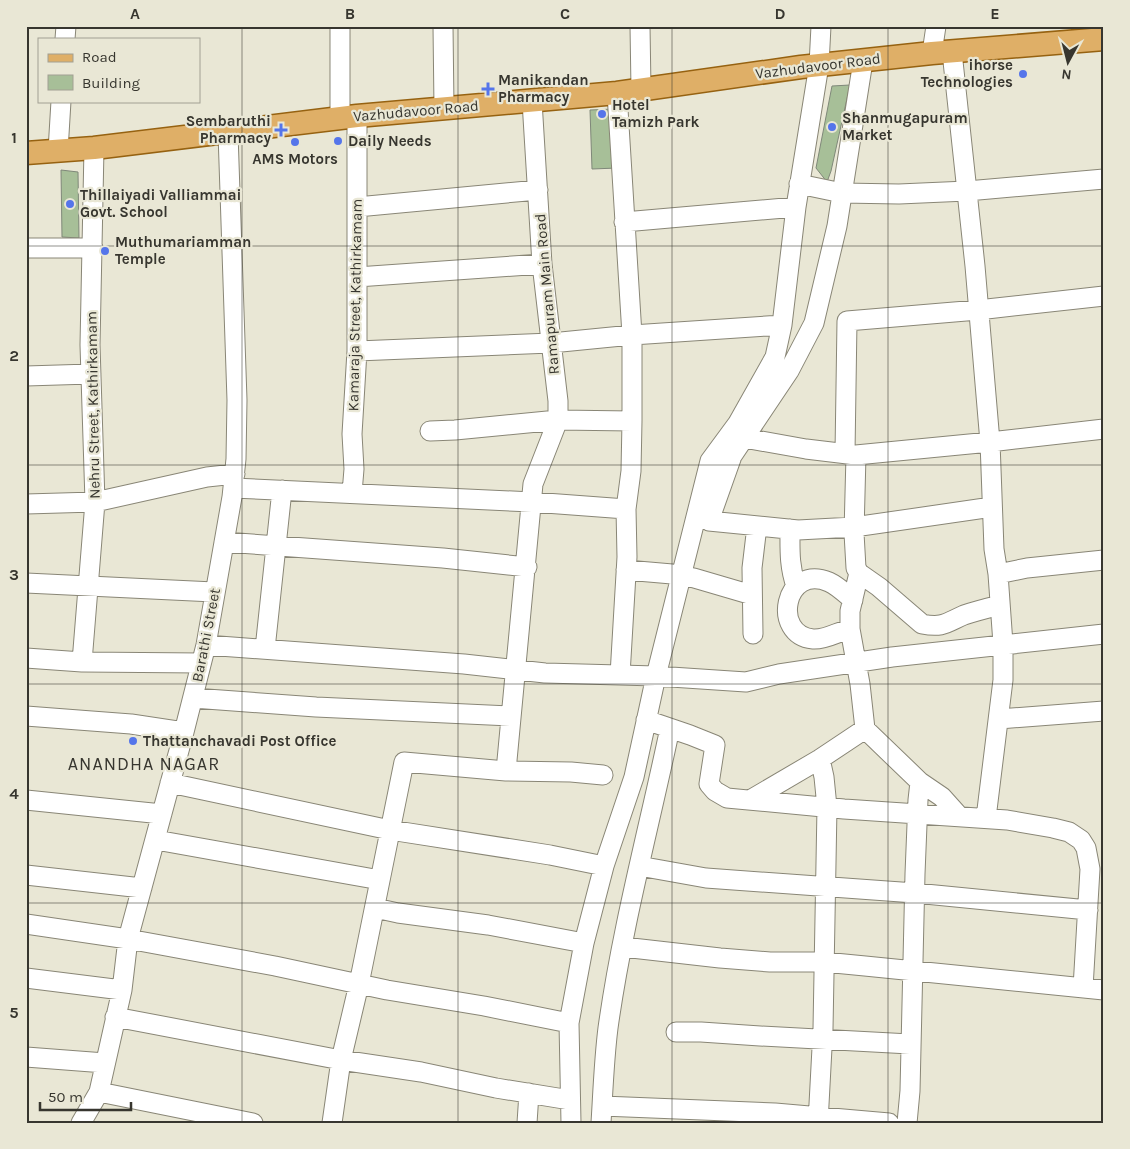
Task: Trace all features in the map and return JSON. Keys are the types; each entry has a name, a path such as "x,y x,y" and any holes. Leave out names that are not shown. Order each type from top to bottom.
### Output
{"main road":[{"name":"Vazhudavoor Road","path":"26,153 94,148 348,117 617,93 641,88 819,65 942,52 1104,39"}],"street":[{"name":"Kamaraja Street, Kathirkamam","path":"340,26 357,207 357,351 352,434 354,469 352,493"},
{"path":"443,26 444,108"},
{"path":"640,26 641,88"},
{"path":"571,1123 569,1023 584,942 604,866 634,777 656,676 710,461 738,423 774,357 782,324 799,184 819,65 821,26"},
{"path":"936,26 967,191 990,442 994,549 998,574 1003,644 1003,680 986,818"},
{"path":"863,61 837,226 814,324 789,370 732,456 709,521 790,529 854,527 992,507"},
{"path":"617,93 632,336 631,471 626,509 626,570 620,675"},
{"name":"Ramapuram Main Road","path":"506,771 533,493 558,420 558,402 542,264 532,100"},
{"path":"58,151 62,102"},
{"name":"Barathi Street","path":"81,1123 99,1092 122,990 128,939 156,840 204,654 234,481 237,400 228,133"},
{"name":"Nehru Street, Kathirkamam","path":"82,662 95,502 90,345 94,148"},
{"path":"799,184 842,193 899,194 967,191 1104,179"},
{"path":"357,207 538,190"},
{"path":"624,222 796,207"},
{"path":"26,248 93,248"},
{"path":"357,277 542,264"},
{"path":"1000,605 965,615 946,625 931,626 922,624 879,586 859,573 856,568 847,321 978,310 1104,296"},
{"path":"357,351 551,344 782,324"},
{"path":"26,376 91,374"},
{"path":"430,431 558,420 632,421"},
{"path":"744,438 806,449 851,454 990,442 1104,429"},
{"path":"26,504 95,502 207,477 282,490 352,493 533,493 626,509"},
{"path":"265,649 282,490"},
{"path":"753,634 752,595 754,543 757,526"},
{"path":"790,529 789,558 796,586"},
{"path":"224,542 443,558 527,567"},
{"path":"998,574 1027,568 1104,560"},
{"path":"626,570 682,576 752,595"},
{"path":"859,573 850,611 850,629 860,684 865,729 920,782 942,797 959,816"},
{"path":"850,629 816,639 806,638 791,626 787,606 796,586 800,582 810,580 828,582 841,589 853,600"},
{"path":"26,583 214,592"},
{"path":"26,658 82,662 265,649 464,664 516,671 656,676 746,682 779,674 855,662 1104,634"},
{"path":"193,698 316,707 511,716"},
{"path":"998,719 1104,711"},
{"path":"26,716 131,724 184,732"},
{"path":"646,720 715,745 709,784 715,791 727,798 986,818 1069,832 1081,840 1086,848 1090,869 1084,988"},
{"path":"670,728 656,796 638,866 608,1029 602,1114 775,1113 818,1120 889,1123"},
{"path":"750,800 820,759 865,729"},
{"path":"818,1120 822,1040 827,807 820,759"},
{"path":"332,1123 341,1060 359,984 404,762 506,771 571,772 603,775"},
{"path":"907,1123 910,1091 910,1044 920,782"},
{"path":"170,783 390,830 550,855 604,866"},
{"path":"26,800 162,814"},
{"path":"156,840 380,880"},
{"path":"638,866 706,878 915,892 1088,910"},
{"path":"26,875 142,888"},
{"path":"375,908 584,942"},
{"path":"26,924 128,939 305,971 359,984 569,1023"},
{"path":"623,947 770,962 824,962 1104,990"},
{"path":"26,978 122,990"},
{"path":"115,1017 341,1060 421,1072 570,1100"},
{"path":"676,1032 711,1032 910,1044"},
{"path":"26,1057 105,1063"},
{"path":"99,1092 253,1123"},
{"path":"527,1123 529,1093"}],"building":[{"name":"Shanmugapuram Market","path":"850,85 827,182 816,168 832,86"},
{"path":"614,109 617,168 592,169 590,110"},
{"name":"Thillaiyadi Valliammai Govt. School","path":"61,170 78,172 79,238 62,237"}],"place":[{"name":"ihorse Technologies","path":"1023,74"},
{"name":"Manikandan Pharmacy","path":"488,89"},
{"name":"Hotel Tamizh Park","path":"602,114"},
{"name":"Shanmugapuram Market","path":"832,127"},
{"name":"Sembaruthi Pharmacy","path":"281,130"},
{"name":"Daily Needs","path":"338,141"},
{"name":"AMS Motors","path":"295,142"},
{"name":"Thillaiyadi Valliammai Govt. School","path":"70,204"},
{"name":"Muthumariamman Temple","path":"105,251"},
{"name":"Thattanchavadi Post Office","path":"133,741"}],"district":[{"name":"ANANDHA NAGAR","path":"144,764"}]}
